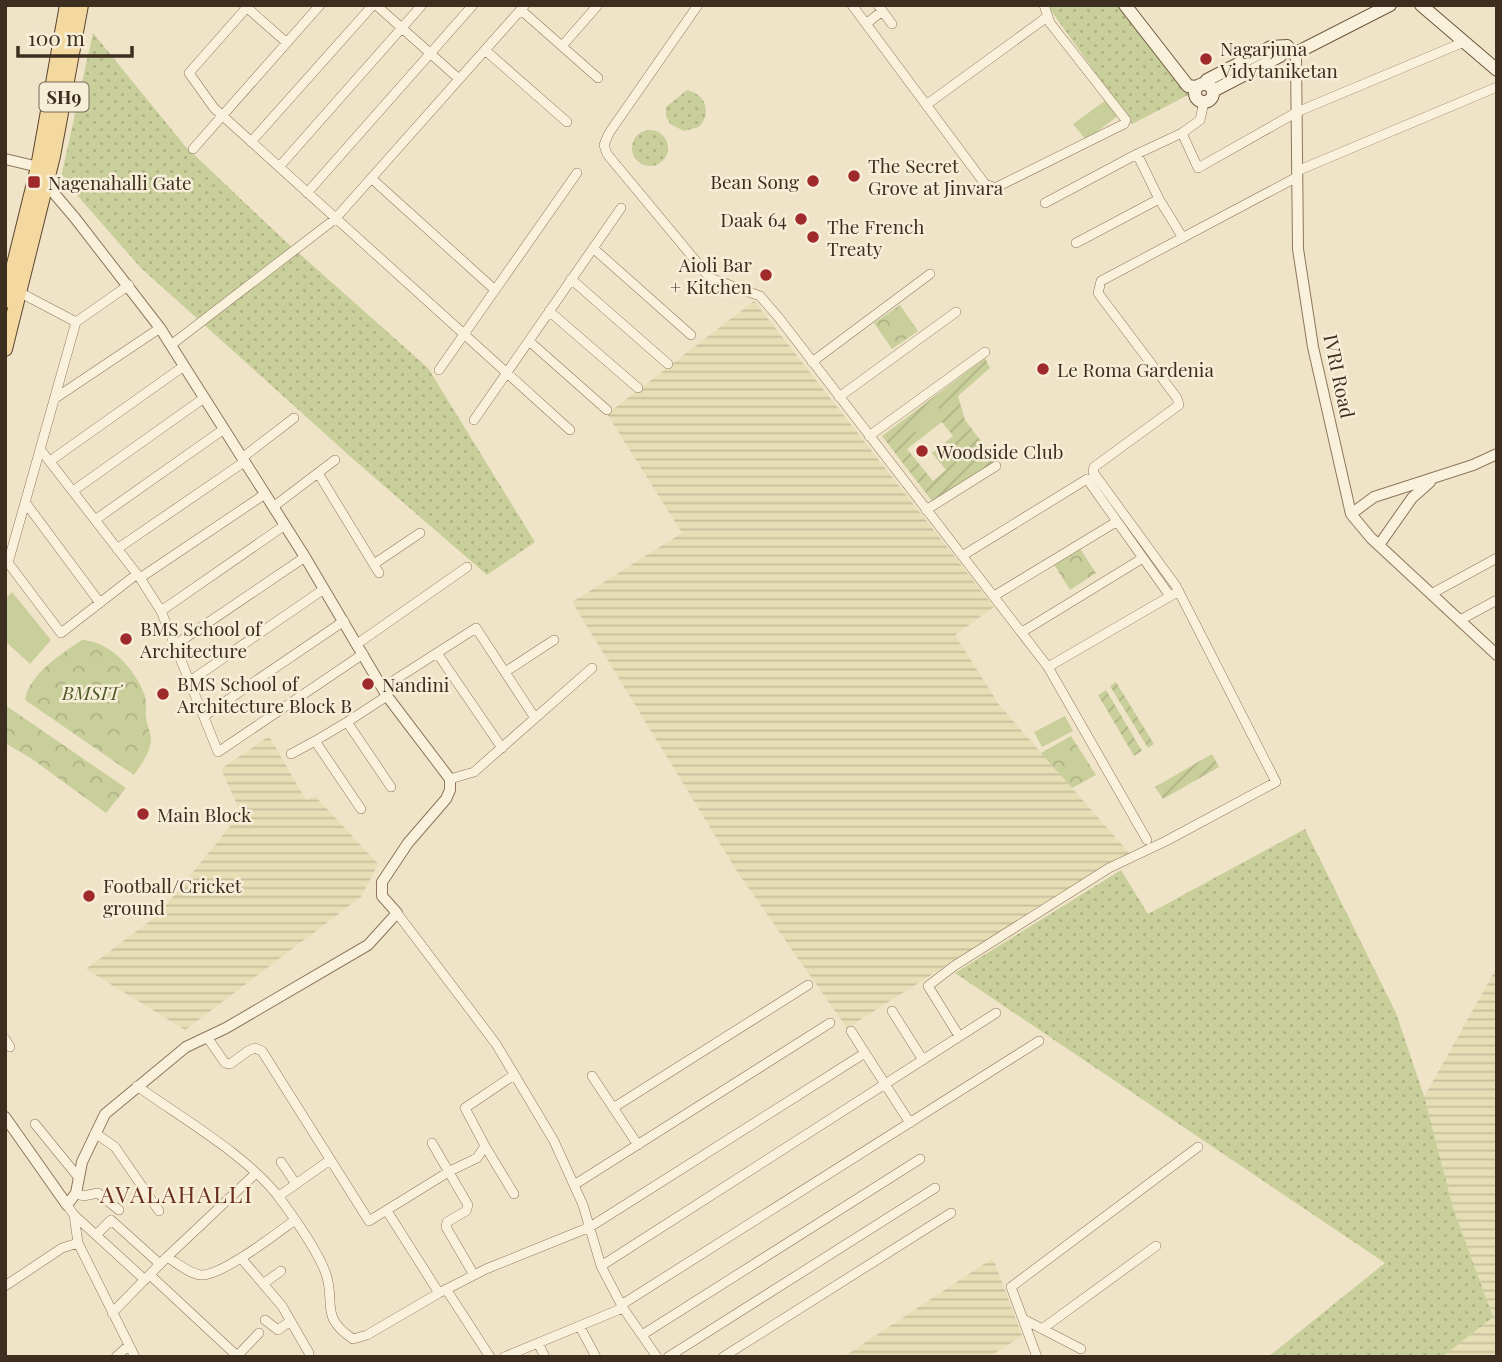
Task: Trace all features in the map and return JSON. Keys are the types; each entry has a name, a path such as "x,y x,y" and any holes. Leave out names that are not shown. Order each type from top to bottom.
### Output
{"main road":[{"name":"SH9","path":"44,168 68,5"},
{"name":"SH9","path":"5,301 44,168 81,5"},
{"path":"1125,5 1188,86 1205,87"},
{"path":"1204,102 1195,96 1205,87 1207,80 1271,47 1291,50 1390,5"},
{"path":"1421,5 1497,70"},
{"name":"SH9","path":"5,349 39,187"}],"street":[{"path":"193,149 320,5"},
{"path":"251,142 374,5 459,79"},
{"path":"279,167 422,5"},
{"path":"307,193 473,5"},
{"path":"562,46 598,5"},
{"path":"698,5 609,133 604,145 607,154 710,278 760,296 812,362 1048,667 1147,840"},
{"path":"852,5 989,187 995,188 1124,124 1126,120 1046,18"},
{"path":"926,105 1046,18 1044,5"},
{"path":"287,43 247,6 189,73 214,108 569,430"},
{"path":"171,345 335,219 523,8 598,78"},
{"path":"866,24 880,8 892,23"},
{"path":"1182,133 1198,168 1297,112 1464,42"},
{"path":"485,50 567,122"},
{"name":"IVRI Road","path":"1291,50 1296,57 1298,249 1313,347 1351,514 1379,545 1495,650"},
{"path":"960,1037 928,986 954,966 1109,868 1276,782 1174,594 1093,472 1094,467 1179,405 1177,398 1098,293 1101,281 1297,174 1497,87"},
{"path":"1045,203 1182,133 1200,120 1204,102"},
{"path":"1137,154 1182,238"},
{"path":"5,159 44,168"},
{"path":"439,370 577,173"},
{"path":"372,178 495,290"},
{"path":"39,187 52,191 68,209 160,328 306,556 385,692 450,779 450,790 446,799 408,843 382,882 382,896 495,1044 554,1141 590,1227 601,1266 622,1307 657,1357"},
{"path":"1076,243 1159,199"},
{"path":"474,420 621,208"},
{"path":"593,248 691,335"},
{"path":"812,362 930,274"},
{"path":"572,279 668,364"},
{"path":"129,285 76,322 7,561 61,633 139,576 265,494"},
{"path":"19,292 76,322"},
{"path":"549,311 638,388"},
{"path":"839,397 956,312"},
{"path":"54,399 160,328"},
{"path":"529,341 607,410"},
{"path":"869,436 985,352"},
{"path":"50,461 184,366"},
{"path":"73,491 204,398"},
{"path":"117,549 243,460 294,418"},
{"path":"95,520 224,429"},
{"path":"40,449 139,576 161,611 218,752 467,567"},
{"path":"1351,514 1374,497 1497,454"},
{"path":"273,506 335,460"},
{"path":"926,510 996,466"},
{"path":"318,473 377,569 420,533"},
{"path":"1379,545 1411,500 1435,477"},
{"path":"962,556 1087,479 1143,558 1174,594"},
{"path":"1401,488 1411,500"},
{"path":"25,502 100,603"},
{"path":"994,596 1116,522"},
{"path":"161,611 285,525"},
{"path":"175,645 306,556"},
{"path":"1021,632 1143,558"},
{"path":"1431,594 1497,558"},
{"path":"190,681 324,589"},
{"path":"1048,667 1174,594"},
{"path":"1460,621 1497,600"},
{"path":"204,716 344,621"},
{"path":"291,754 347,722 437,653 476,628 535,718"},
{"path":"505,672 554,640"},
{"path":"437,653 502,748"},
{"path":"450,779 474,772 592,668"},
{"path":"347,722 391,787"},
{"path":"315,741 361,809"},
{"path":"67,1205 76,1193 82,1162 105,1114 186,1047 368,945 397,913"},
{"path":"613,1108 808,985"},
{"path":"892,1011 923,1060"},
{"path":"601,1266 996,1013"},
{"path":"574,1185 830,1023"},
{"path":"851,1031 910,1123"},
{"path":"207,1037 226,1063 230,1064 256,1048 262,1051 367,1220 371,1221 450,1171 478,1158 485,1146"},
{"path":"504,1357 622,1307 1039,1041"},
{"path":"137,1086 217,1142 256,1173 279,1196 326,1273 332,1318 342,1331 353,1339 367,1335 474,1275 590,1227 865,1053"},
{"path":"514,1075 465,1108 514,1194"},
{"path":"592,1076 638,1145"},
{"path":"6,1121 74,1215 235,1354 244,1350 259,1333"},
{"path":"35,1124 79,1178"},
{"path":"95,1133 115,1147 159,1211"},
{"path":"432,1143 450,1171 468,1208 447,1222 446,1227 474,1275"},
{"path":"1037,1357 1012,1287 1198,1147"},
{"path":"642,1335 920,1159"},
{"path":"279,1196 330,1160"},
{"path":"281,1162 296,1184"},
{"path":"112,1313 256,1173"},
{"path":"668,1357 935,1188"},
{"path":"76,1193 83,1196 98,1193 119,1210"},
{"path":"387,1211 490,1357"},
{"path":"723,1357 951,1213"},
{"path":"74,1215 78,1243 135,1357"},
{"path":"96,1235 111,1220 164,1261 198,1275 207,1274 241,1258 295,1220"},
{"path":"5,1286 62,1248 78,1243"},
{"path":"1042,1329 1156,1246"},
{"path":"241,1258 282,1306 309,1353"},
{"path":"264,1283 281,1271"},
{"path":"1023,1319 1081,1349"},
{"path":"265,1320 278,1330 289,1322"},
{"path":"580,1327 596,1357"},
{"path":"537,1343 545,1357"},
{"path":"116,1357 129,1346"}],"shaded area":[{"path":"754,301 994,607 955,635 1000,706 1131,855 1044,904 847,1028 738,873 572,602 682,533 607,414"},
{"path":"269,736 306,800 315,796 378,864 361,897 185,1030 86,969 157,916 241,813 221,769"},
{"path":"1497,967 1497,1357 1442,1357 1493,1317 1453,1208 1424,1097"},
{"path":"993,1258 1022,1336 989,1357 843,1357"}],"green space":[{"path":"1047,5 1120,5 1190,94 1132,124"},
{"path":"93,33 185,146 283,239 428,368 535,542 487,575 353,459 141,268 61,177"},
{"path":"687,90 703,100 706,110 699,127 684,131 670,124 666,107"},
{"path":"1106,100 1118,116 1086,140 1073,124"},
{"path":"650,130 663,135 668,148 663,161 650,166 637,161 632,148 637,135"},
{"path":"900,305 918,331 892,349 874,323"},
{"path":"985,358 990,368 958,396 965,420 996,461 932,501 882,436","holes":["942,422 953,436 932,453 946,470 933,481 907,449"]},
{"path":"934,402 946,417 920,438 909,423"},
{"path":"1079,547 1096,573 1070,590 1053,563"},
{"path":"12,592 51,640 30,664 5,641 5,599"},
{"name":"BMSIT","path":"82,640 103,646 121,659 145,696 151,740 147,754 134,775 25,700 39,673"},
{"path":"1116,682 1154,744 1148,748 1110,686"},
{"path":"1106,690 1142,751 1134,756 1098,695"},
{"path":"5,705 126,788 106,813 32,759 5,743"},
{"path":"1065,716 1073,731 1042,747 1034,732"},
{"path":"1071,736 1096,775 1072,788 1041,753"},
{"path":"1212,754 1219,767 1163,799 1155,787"},
{"path":"1305,829 1396,1013 1424,1096 1453,1208 1493,1317 1442,1357 1268,1357 1385,1263 955,973 1121,870 1148,914"}],"place":[{"name":"Nagarjuna Vidytaniketan","path":"1206,59"},
{"name":"The Secret Grove at Jinvara","path":"854,176"},
{"name":"Bean Song","path":"813,181"},
{"name":"Nagenahalli Gate","path":"34,182"},
{"name":"Daak 64","path":"801,219"},
{"name":"The French Treaty","path":"813,237"},
{"name":"Aioli Bar + Kitchen","path":"766,275"},
{"name":"Le Roma Gardenia","path":"1043,369"},
{"name":"Woodside Club","path":"922,451"},
{"name":"BMS School of Architecture","path":"126,639"},
{"name":"Nandini","path":"368,684"},
{"name":"BMS School of Architecture Block B","path":"163,694"},
{"name":"Main Block","path":"143,814"},
{"name":"Football/Cricket ground","path":"89,896"}],"district":[{"name":"AVALAHALLI","path":"177,1193"}]}
